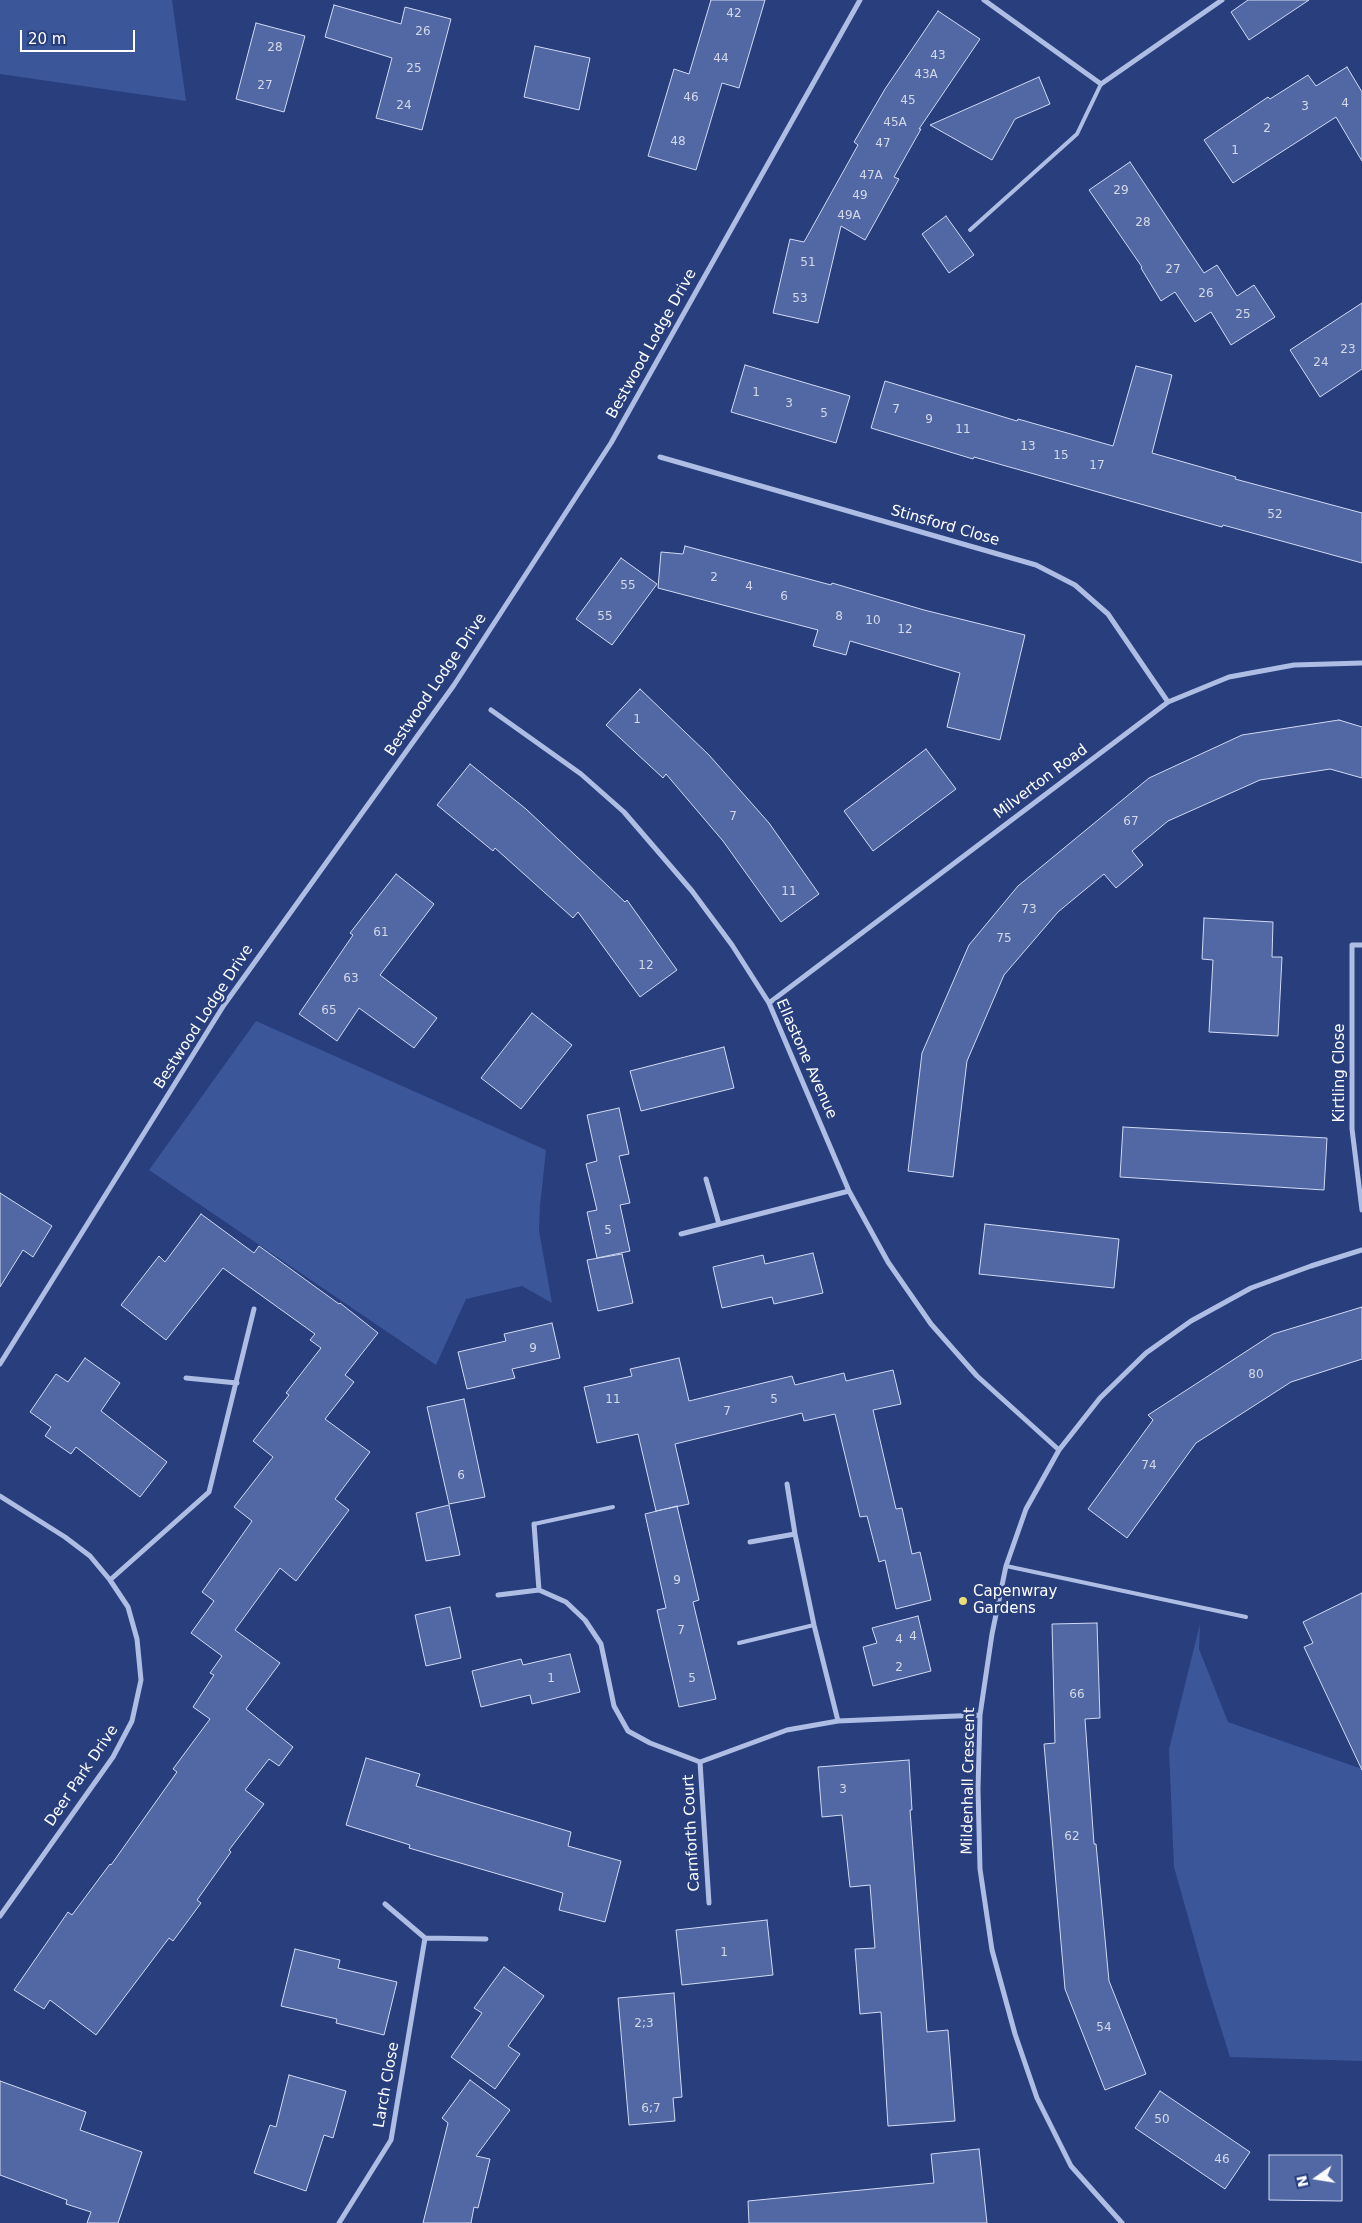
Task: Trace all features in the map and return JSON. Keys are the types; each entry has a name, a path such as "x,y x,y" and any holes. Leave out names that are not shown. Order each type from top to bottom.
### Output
{"street":[{"name":"Bestwood Lodge Drive","path":"0,1364 224,1005 454,685 611,443 860,0"},
{"path":"984,0 1101,84 1222,0"},
{"name":"Stinsford Close","path":"660,457 1036,565 1075,585 1108,614 1168,702"},
{"name":"Milverton Road","path":"769,1003 1168,702 1229,677 1294,665 1362,663"},
{"name":"Ellastone Avenue","path":"492,710 582,774 624,812 692,891 732,945 769,1003 850,1191 888,1262 931,1324 977,1376 1059,1450"},
{"name":"Kirtling Close","path":"1362,945 1352,945 1352,1129 1362,1210"},
{"path":"706,1180 719,1224"},
{"path":"680,1234 850,1191"},
{"name":"Mildenhall Crescent","path":"1120,2222 1071,2166 1037,2098 1015,2034 992,1950 980,1869 978,1789 980,1715 992,1634 1006,1566 1026,1509 1059,1450 1100,1398 1146,1353 1191,1321 1251,1288 1362,1250"},
{"path":"110,1580 209,1492 254,1309"},
{"path":"186,1378 237,1384"},
{"path":"787,1484 795,1534 814,1625 838,1722"},
{"name":"Deer Park Drive","path":"0,1496 65,1537 90,1556 110,1580 128,1606 137,1639 141,1680 132,1721 113,1757 0,1916"},
{"path":"534,1524 539,1590"},
{"path":"750,1542 795,1534"},
{"path":"498,1595 539,1590 566,1602 586,1620 601,1644 614,1706 628,1731 650,1743 700,1762 787,1730 838,1722 980,1715"},
{"name":"Carnforth Court","path":"700,1762 708,1903"},
{"path":"385,1904 425,1938 486,1939"},
{"name":"Larch Close","path":"338,2223 391,2140 425,1938"}],"lane":[{"path":"970,230 1077,134 1101,84"},
{"path":"534,1524 612,1507"},
{"path":"1006,1566 1246,1617"},
{"path":"740,1643 814,1625"}],"shaded area":[{"path":"0,0 172,0 186,101 0,74"},
{"path":"256,1021 546,1150 539,1231 552,1303 522,1286 466,1299 436,1365 149,1170"},
{"path":"1200,1624 1199,1649 1228,1722 1362,1769 1362,2061 1230,2057 1206,1981 1174,1867 1169,1749"}],"building":[{"path":"711,0 765,0 739,88 722,83 696,170 648,156 674,69 689,74"},
{"path":"1248,0 1309,0 1249,40 1231,12"},
{"path":"334,5 401,24 405,7 451,19 422,130 376,118 392,58 325,37"},
{"path":"938,11 980,39 919,129 921,129 894,177 899,179 865,240 841,226 818,323 773,313 790,239 804,242 858,145 854,142 885,89"},
{"path":"256,23 305,36 284,112 236,99"},
{"path":"535,46 590,58 579,110 524,97"},
{"path":"1347,67 1362,92 1362,161 1336,117 1233,183 1204,140 1268,97 1270,99 1308,75 1316,86"},
{"path":"1039,77 1050,104 1015,119 992,160 930,125"},
{"path":"1130,162 1204,273 1217,265 1237,296 1254,285 1275,317 1231,345 1211,312 1195,322 1175,292 1161,301 1142,267 1089,190"},
{"path":"946,216 974,255 949,273 922,234"},
{"path":"1362,303 1362,369 1320,397 1290,350"},
{"path":"745,365 850,396 836,443 731,412"},
{"path":"1136,366 1172,375 1152,453 1236,477 1235,479 1362,513 1362,563 1223,525 1222,527 974,457 973,459 871,428 885,381 1017,421 1018,419 1113,446"},
{"path":"685,546 1025,635 1000,740 947,727 960,673 850,641 846,655 813,646 818,630 658,588 661,552 683,554"},
{"path":"621,558 657,584 612,645 576,619"},
{"path":"640,689 709,755 769,823 819,894 781,922 723,841 666,774 663,778 606,725"},
{"path":"1339,720 1362,727 1362,778 1330,769 1260,780 1168,821 1132,851 1143,865 1116,888 1104,874 1058,912 1004,975 967,1061 953,1177 908,1171 922,1053 969,945 1018,886 1149,778 1242,735"},
{"path":"926,749 956,789 873,851 844,811"},
{"path":"470,764 526,809 625,902 627,900 677,970 640,997 578,912 573,918 495,848 493,851 437,805"},
{"path":"396,874 434,904 380,975 437,1018 414,1048 359,1008 337,1041 299,1014 353,935 350,933"},
{"path":"1204,918 1273,922 1272,957 1282,957 1278,1036 1209,1032 1213,960 1202,959"},
{"path":"532,1013 572,1045 521,1109 481,1078"},
{"path":"724,1047 734,1088 641,1111 630,1071"},
{"path":"619,1108 629,1154 619,1156 630,1203 620,1205 630,1251 597,1258 587,1212 597,1210 586,1164 597,1161 587,1115"},
{"path":"1123,1127 1327,1138 1324,1190 1120,1177"},
{"path":"0,1193 52,1226 33,1257 23,1250 0,1287"},
{"path":"201,1214 254,1253 259,1246 340,1303 378,1333 345,1375 354,1382 325,1419 370,1452 335,1499 349,1510 296,1581 280,1568 235,1630 280,1663 246,1709 293,1747 279,1766 269,1759 245,1790 264,1804 229,1850 231,1852 197,1900 201,1903 173,1941 169,1938 96,2035 50,2000 44,2009 14,1990 68,1912 72,1915 111,1865 177,1772 173,1769 210,1719 193,1707 214,1675 210,1673 222,1656 191,1633 214,1601 202,1592 252,1521 234,1507 273,1457 253,1441 289,1395 286,1393 321,1348 310,1340 315,1334 223,1268 166,1340 121,1305 159,1256 165,1262"},
{"path":"985,1224 1119,1239 1114,1288 979,1274"},
{"path":"813,1253 823,1293 774,1304 772,1297 722,1308 713,1267 763,1255 765,1264"},
{"path":"622,1254 633,1303 598,1311 587,1260"},
{"path":"1362,1307 1362,1359 1291,1382 1196,1443 1127,1538 1088,1509 1153,1420 1148,1415 1273,1334"},
{"path":"552,1323 560,1358 512,1369 515,1378 467,1389 458,1352 506,1341 504,1334"},
{"path":"85,1358 120,1383 101,1411 167,1462 140,1497 76,1447 71,1454 45,1436 51,1427 30,1412 56,1374 68,1382"},
{"path":"679,1358 689,1401 792,1376 795,1385 844,1373 846,1381 893,1370 901,1404 873,1410 896,1509 902,1508 912,1554 920,1552 931,1600 896,1609 885,1560 879,1562 867,1516 860,1517 835,1414 804,1421 802,1413 675,1444 689,1504 656,1511 638,1434 597,1443 584,1387 632,1376 630,1369"},
{"path":"464,1399 485,1497 449,1504 427,1407"},
{"path":"449,1505 460,1555 426,1561 416,1513"},
{"path":"677,1506 699,1600 693,1602 716,1699 679,1707 657,1610 666,1608 645,1514"},
{"path":"1362,1593 1362,1770 1304,1647 1313,1643 1303,1622"},
{"path":"450,1607 461,1658 426,1666 415,1615"},
{"path":"918,1616 931,1671 873,1686 863,1647 877,1643 872,1628"},
{"path":"1097,1623 1100,1718 1085,1719 1094,1844 1096,1844 1109,1981 1146,2074 1105,2090 1065,1989 1044,1744 1055,1743 1052,1624"},
{"path":"570,1654 580,1692 532,1704 530,1695 481,1707 472,1671 521,1659 523,1665"},
{"path":"366,1758 420,1774 416,1786 571,1832 568,1846 621,1861 605,1922 559,1910 563,1893 409,1848 410,1845 346,1825"},
{"path":"909,1760 912,1810 910,1810 927,2032 948,2030 955,2121 888,2126 881,2012 860,2014 855,1949 875,1948 870,1885 850,1887 842,1815 822,1817 818,1767"},
{"path":"767,1920 773,1975 682,1985 676,1930"},
{"path":"295,1949 340,1960 338,1968 397,1982 384,2035 336,2023 337,2019 281,2006"},
{"path":"504,1967 544,1996 508,2046 520,2054 495,2089 451,2057 482,2013 474,2008"},
{"path":"674,1993 682,2097 673,2098 675,2121 629,2125 618,1998"},
{"path":"289,2075 346,2091 333,2138 324,2135 306,2191 254,2173 270,2125 276,2127"},
{"path":"470,2080 510,2110 476,2156 490,2159 478,2208 474,2207 471,2223 423,2223 448,2123 442,2118"},
{"path":"0,2081 86,2112 80,2130 142,2152 118,2223 87,2223 91,2212 66,2204 67,2200 0,2175"},
{"path":"1160,2091 1250,2152 1225,2189 1135,2128"},
{"path":"979,2149 987,2223 749,2223 748,2201 934,2183 931,2154"},
{"path":"1269,2155 1342,2155 1342,2201 1269,2200"}],"place":[{"name":"Capenwray Gardens","path":"963,1601"}]}
